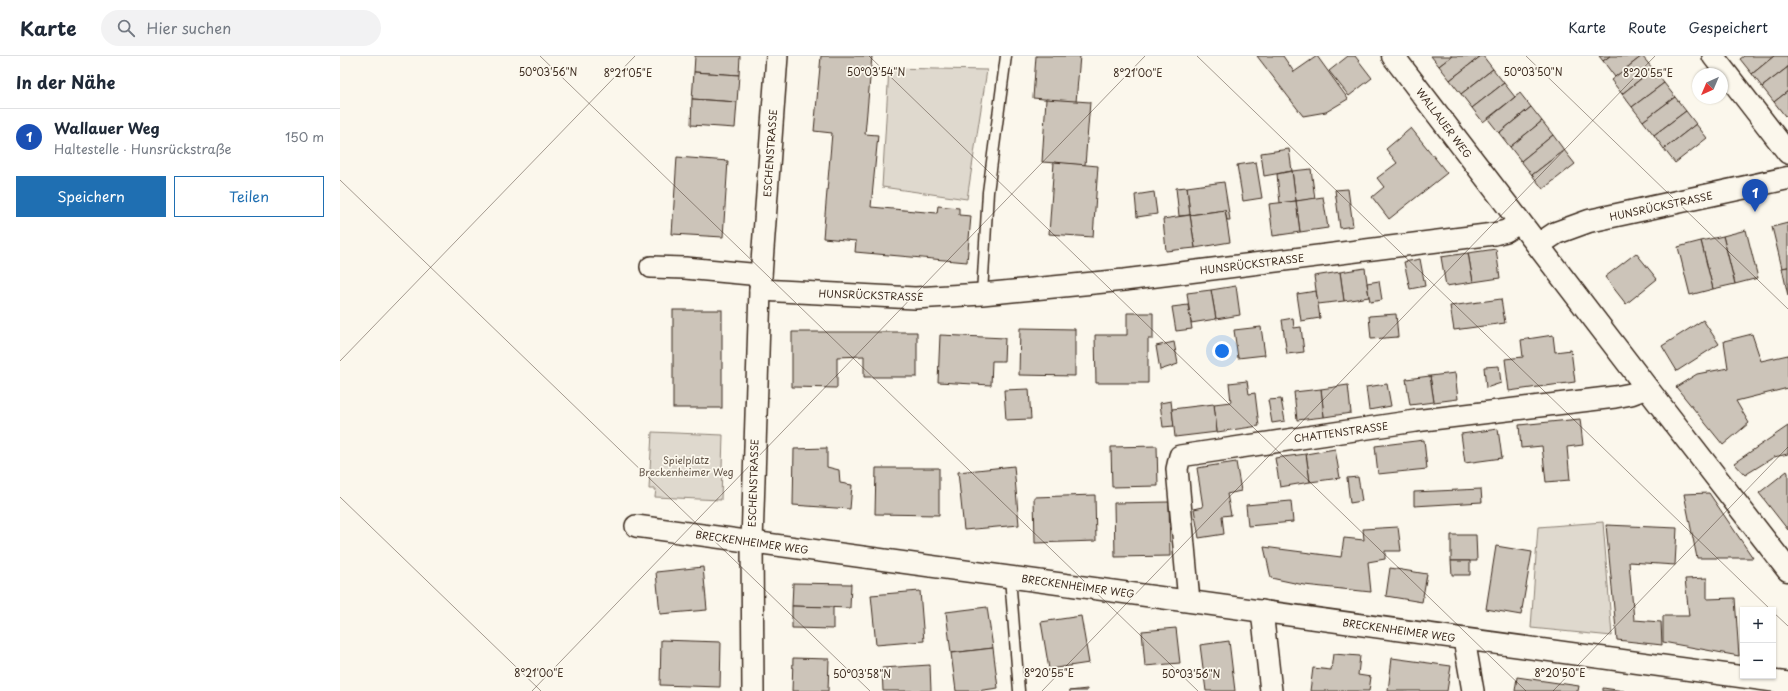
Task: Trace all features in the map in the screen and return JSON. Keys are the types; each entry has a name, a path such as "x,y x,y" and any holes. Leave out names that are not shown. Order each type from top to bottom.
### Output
{"main road":[{"name":"WALLAUER WEG","path":"1394,56 1646,388 1788,570"},
{"name":"HUNSRÜCKSTRASSE","path":"1538,245 1556,233 1589,221 1788,178"}],"street":[{"name":"ESCHENSTRASSE","path":"753,691 752,542 760,282 777,56"},
{"path":"1713,56 1788,153"},
{"name":"HUNSRÜCKSTRASSE","path":"760,282 915,298 982,294 1124,280 1494,234 1506,231 1520,222"},
{"path":"651,267 685,268 760,282"},
{"name":"CHATTENSTRASSE","path":"1189,601 1177,469 1180,456 1415,421 1615,397 1631,394 1646,388"},
{"name":"BRECKENHEIMER WEG","path":"636,526 1788,683"},
{"path":"1262,611 1271,691"},
{"path":"1464,639 1473,691"}],"lane":[{"path":"982,294 988,192 1006,56"},
{"name":"BRECKENHEIMER WEG","path":"1010,577 1019,691"}],"green space":[{"path":"889,68 987,70 967,199 882,187"},
{"name":"Spielplatz Breckenheimer Weg","path":"652,432 723,435 721,500 655,497 656,489 649,489"},
{"path":"1603,522 1612,636 1531,628 1538,527"}],"building":[{"path":"695,56 740,56 739,75 694,72"},
{"path":"821,56 872,56 865,134 878,135 871,207 937,213 938,206 959,208 959,215 971,216 967,262 855,252 856,241 823,238 832,133 814,131"},
{"path":"1036,56 1080,56 1076,102 1033,98"},
{"path":"1257,56 1283,56 1294,72 1317,56 1348,99 1326,112 1303,116"},
{"path":"1348,56 1355,56 1372,78 1349,96 1329,71"},
{"path":"1431,56 1452,56 1439,66"},
{"path":"1452,56 1481,56 1450,80 1439,66"},
{"path":"1483,56 1493,69 1461,94 1450,80"},
{"path":"1599,56 1610,56 1603,61"},
{"path":"1610,56 1642,56 1615,77 1603,61"},
{"path":"1642,56 1653,69 1622,94 1611,80"},
{"path":"1744,56 1774,56 1752,74 1740,59"},
{"path":"1774,56 1788,56 1788,67 1762,87 1752,74"},
{"path":"1788,67 1788,91 1774,102 1762,87"},
{"path":"1493,69 1504,83 1472,108 1461,94"},
{"path":"1653,69 1664,83 1632,107 1622,94"},
{"path":"694,72 739,75 737,102 692,99"},
{"path":"1504,83 1515,97 1483,122 1472,108"},
{"path":"1664,83 1675,97 1643,121 1632,107"},
{"path":"1788,91 1788,113 1785,116 1774,102"},
{"path":"1520,93 1531,107 1499,133 1488,119"},
{"path":"1675,97 1686,111 1654,135 1643,121"},
{"path":"692,99 737,102 735,128 691,125"},
{"path":"1046,99 1090,102 1085,165 1042,162"},
{"path":"1531,107 1542,121 1510,147 1499,133"},
{"path":"1686,111 1696,124 1664,149 1654,135"},
{"path":"1542,121 1553,135 1521,161 1510,147"},
{"path":"1696,124 1707,138 1675,163 1664,149"},
{"path":"1411,128 1447,173 1389,219 1372,197 1384,187 1377,178 1397,163 1386,149"},
{"path":"1553,135 1564,150 1532,175 1521,161"},
{"path":"1289,149 1292,171 1264,176 1261,153"},
{"path":"1564,150 1575,164 1543,189 1532,175"},
{"path":"677,157 728,161 723,237 672,234"},
{"path":"1054,162 1098,166 1093,237 1049,234"},
{"path":"1256,162 1262,198 1243,201 1237,165"},
{"path":"1311,169 1315,199 1296,201 1292,171"},
{"path":"1292,171 1296,201 1280,203 1277,174"},
{"path":"1224,182 1230,220 1227,220 1225,210 1190,215 1187,187"},
{"path":"1187,187 1190,215 1179,216 1176,188"},
{"path":"1348,189 1353,226 1340,228 1335,190"},
{"path":"1154,192 1157,214 1137,217 1135,195"},
{"path":"1323,197 1328,228 1300,232 1296,201"},
{"path":"1296,201 1300,232 1273,236 1269,204"},
{"path":"1225,210 1230,242 1195,248 1190,215"},
{"path":"1190,215 1195,248 1166,251 1163,219"},
{"path":"1788,223 1788,267 1782,268 1772,227"},
{"path":"1746,230 1758,278 1735,284 1723,236"},
{"path":"1723,236 1735,284 1713,289 1701,241"},
{"path":"1701,241 1713,289 1690,295 1678,247"},
{"path":"1496,249 1500,278 1473,282 1468,253"},
{"path":"1468,253 1473,282 1446,286 1441,257"},
{"path":"1636,253 1657,279 1626,304 1605,277"},
{"path":"1420,259 1425,286 1410,289 1404,262"},
{"path":"1788,267 1788,296 1782,268"},
{"path":"1365,268 1369,297 1344,301 1340,272"},
{"path":"1340,272 1344,301 1318,304 1314,276"},
{"path":"1379,281 1382,300 1370,302 1367,283"},
{"path":"1236,286 1240,315 1216,319 1211,290"},
{"path":"1211,290 1216,319 1191,323 1187,293"},
{"path":"1316,291 1320,318 1301,321 1297,294"},
{"path":"1501,299 1505,323 1454,330 1450,306"},
{"path":"1188,305 1192,329 1176,331 1172,307"},
{"path":"673,310 722,310 722,408 673,408"},
{"path":"1127,313 1153,313 1153,339 1148,339 1148,383 1096,383 1095,335 1127,335"},
{"path":"1396,314 1398,337 1371,339 1369,316"},
{"path":"1293,318 1294,328 1301,327 1304,352 1287,354 1282,320"},
{"path":"1703,320 1719,344 1677,371 1662,346"},
{"path":"1261,327 1265,355 1238,358 1234,330"},
{"path":"1020,328 1075,329 1075,376 1019,375"},
{"path":"792,332 917,332 917,377 864,377 864,356 837,357 837,388 792,387"},
{"path":"1752,334 1761,361 1788,355 1788,388 1736,401 1749,423 1723,445 1676,387 1697,374 1728,368 1724,341"},
{"path":"940,335 1005,338 1004,361 992,361 991,385 938,382"},
{"path":"1553,335 1555,352 1571,350 1575,382 1509,391 1505,359 1523,357 1521,340"},
{"path":"1174,342 1178,364 1160,370 1156,346"},
{"path":"1499,366 1501,383 1486,388 1484,367"},
{"path":"1455,373 1458,399 1434,402 1430,376"},
{"path":"1430,376 1434,402 1410,405 1406,379"},
{"path":"1247,381 1249,394 1255,393 1259,426 1217,432 1214,404 1231,402 1229,383"},
{"path":"1387,384 1391,406 1369,410 1366,387"},
{"path":"1348,385 1351,413 1324,417 1321,389"},
{"path":"1029,389 1031,419 1006,420 1004,390"},
{"path":"1321,389 1324,417 1297,420 1294,392"},
{"path":"1281,399 1285,421 1272,423 1268,400"},
{"path":"1171,401 1174,426 1163,427 1160,403"},
{"path":"1214,404 1217,432 1175,437 1172,409"},
{"path":"1580,419 1583,445 1567,447 1570,480 1546,482 1542,446 1521,448 1519,425"},
{"path":"1788,426 1788,454 1774,457 1745,475 1734,463"},
{"path":"1498,429 1502,458 1465,463 1461,434"},
{"path":"1424,440 1427,469 1378,474 1375,446"},
{"path":"1157,446 1158,486 1112,487 1111,447"},
{"path":"827,448 827,467 839,470 840,483 852,485 850,509 793,505 794,449"},
{"path":"1335,449 1340,478 1310,482 1306,454"},
{"path":"1306,454 1310,482 1280,487 1275,458"},
{"path":"1236,462 1241,491 1227,494 1231,515 1222,516 1224,534 1199,538 1194,509 1203,507 1197,468"},
{"path":"1014,466 1019,525 964,530 958,472"},
{"path":"876,468 939,468 939,515 875,514"},
{"path":"1787,471 1788,473 1788,530 1759,493"},
{"path":"1358,477 1362,501 1350,503 1347,478"},
{"path":"1481,489 1482,502 1414,506 1414,492"},
{"path":"1709,493 1753,558 1697,558 1684,494"},
{"path":"1095,495 1096,541 1035,543 1034,497"},
{"path":"1291,501 1293,522 1248,526 1246,505"},
{"path":"1169,502 1170,556 1115,557 1114,503"},
{"path":"1606,525 1677,528 1675,565 1629,562 1634,620 1661,622 1662,645 1617,640"},
{"path":"1398,527 1401,551 1385,551 1385,559 1368,562 1371,592 1304,585 1271,578 1264,547 1341,557 1344,538 1364,540 1363,529"},
{"path":"1451,535 1476,535 1477,561 1451,561"},
{"path":"1496,546 1532,552 1521,615 1486,609"},
{"path":"1451,561 1470,561 1470,575 1452,575"},
{"path":"703,567 707,610 660,614 656,572"},
{"path":"1390,568 1427,574 1422,602 1386,596"},
{"path":"1707,578 1707,599 1735,598 1739,656 1663,642 1663,616 1689,616 1685,579"},
{"path":"793,583 851,584 850,608 792,606"},
{"path":"920,591 924,641 876,645 871,595"},
{"path":"792,606 833,607 833,629 792,628"},
{"path":"987,607 993,648 951,653 946,612"},
{"path":"1081,616 1089,663 1049,669 1041,622"},
{"path":"1176,628 1180,663 1145,666 1142,631"},
{"path":"661,640 721,642 720,687 660,685"},
{"path":"1229,641 1235,691 1206,691 1200,645"},
{"path":"993,648 998,688 977,691 956,691 951,653"},
{"path":"1333,654 1360,656 1358,675 1371,677 1369,691 1310,691 1313,668 1331,670"},
{"path":"793,658 829,659 828,691 792,691"},
{"path":"1392,658 1451,666 1447,691 1388,691"},
{"path":"930,665 931,691 883,691 882,668"},
{"path":"1517,677 1579,686 1578,691 1515,691"},
{"path":"1603,688 1624,691 1603,691"},
{"path":"1087,689 1087,691 1069,691"}],"place":[{"name":"Wallauer Weg","path":"1755,212"}]}
